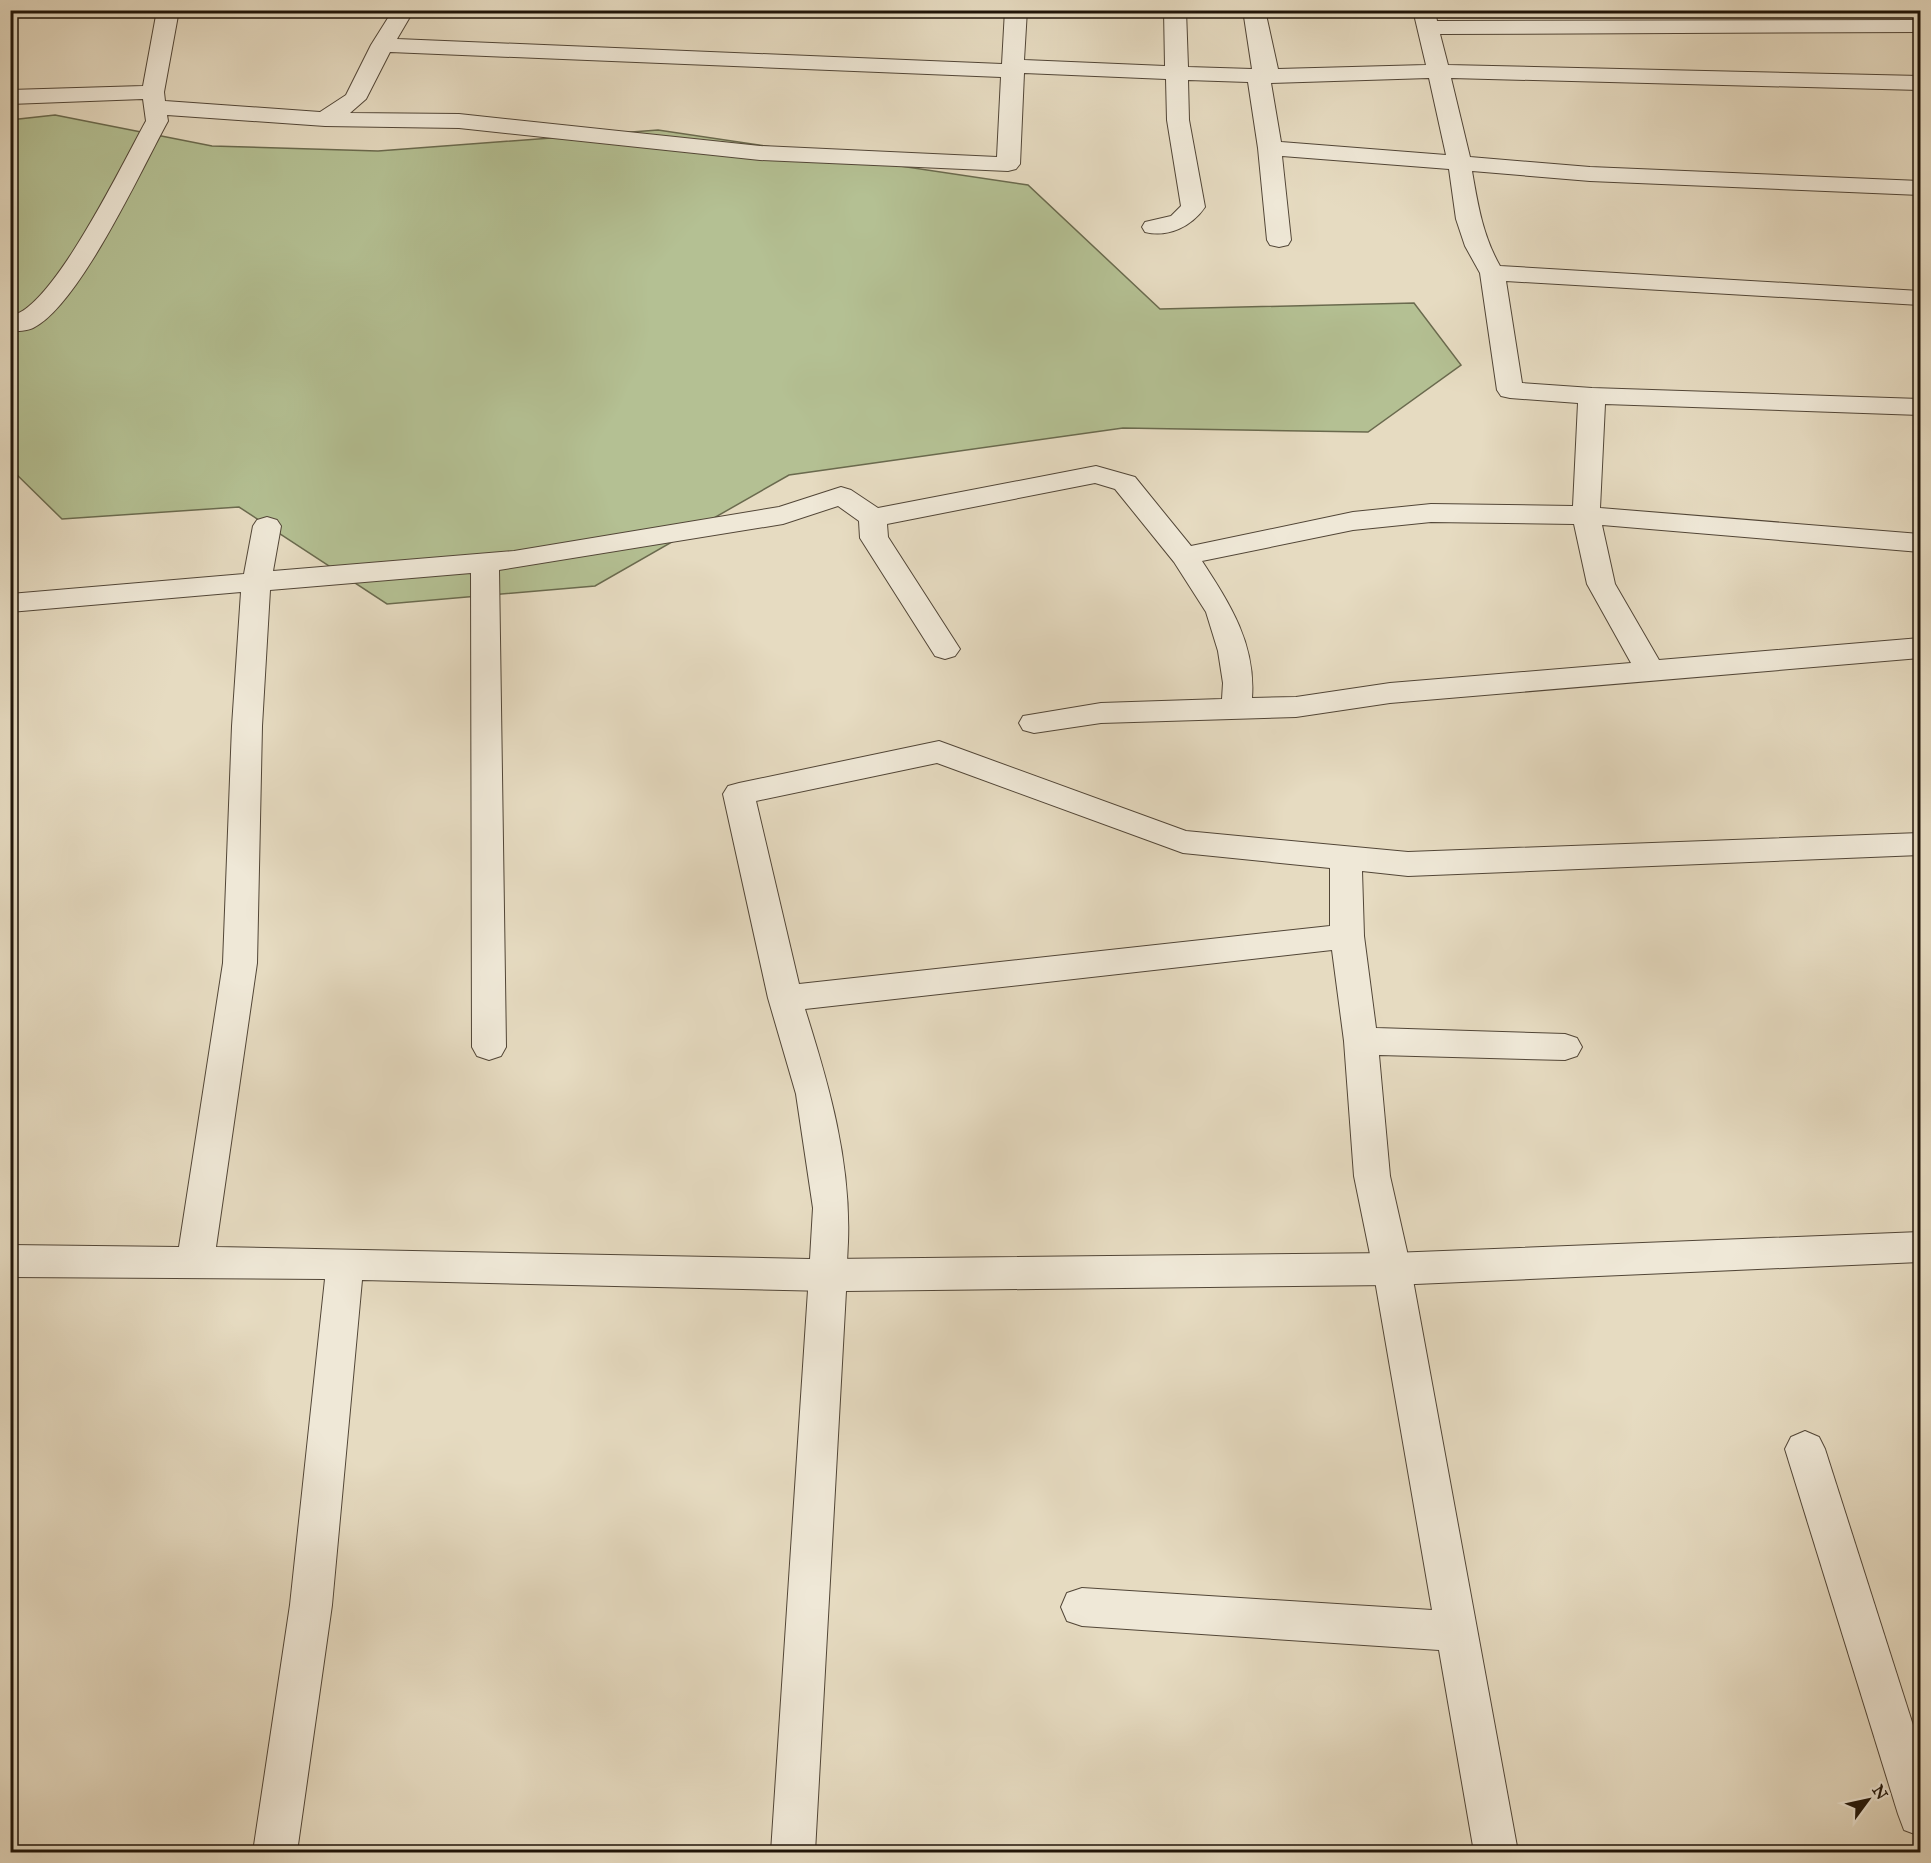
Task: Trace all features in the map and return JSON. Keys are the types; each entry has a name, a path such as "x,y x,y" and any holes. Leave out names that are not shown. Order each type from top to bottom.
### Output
{"street":[{"path":"10,324 25,322 57,294 82,257 157,121 154,100 168,10"},
{"path":"325,119 355,99 382,45 404,10"},
{"path":"10,97 154,100 325,119 459,121 760,153 1008,164 1016,10"},
{"path":"1154,227 1179,222 1193,207 1178,120 1175,10"},
{"path":"1254,10 1279,240"},
{"path":"1920,26 1883,19 1427,19 1459,161 1468,219 1477,246 1492,273 1510,390 1592,396 1920,407"},
{"path":"382,45 1013,69 1368,76 1437,71 1920,83"},
{"path":"1270,148 1459,161 1590,174 1920,188"},
{"path":"1492,273 1920,298"},
{"path":"1592,396 1586,515 1601,584 1650,670"},
{"path":"10,603 485,563 783,515 840,496 873,518 1096,474 1125,483 1184,556 1220,612 1233,651 1238,683 1236,710"},
{"path":"1184,556 1383,517 1431,513 1586,515 1920,543"},
{"path":"873,518 874,537 945,649"},
{"path":"195,1264 240,963 248,726 256,584 267,526"},
{"path":"485,563 489,1047"},
{"path":"1034,723 1101,713 1296,707 1390,693 1920,648"},
{"path":"794,1852 831,1208 828,1174 814,1094 785,998 739,794 939,752 1183,842 1346,856 1408,864 1920,844"},
{"path":"1346,856 1347,936 1361,1041 1374,1195 1392,1269 1496,1852"},
{"path":"785,998 1347,936"},
{"path":"1361,1041 1565,1047"},
{"path":"10,1261 345,1264 828,1275 1392,1269 1920,1247"},
{"path":"275,1852 311,1605 345,1264"},
{"path":"1805,1449 1920,1814"},
{"path":"1082,1607 1457,1631"}],"green space":[{"path":"55,115 212,146 378,151 658,130 1028,185 1160,309 1414,303 1461,365 1368,432 1123,428 789,475 595,586 387,604 239,507 62,519 11,469 10,120"}]}
